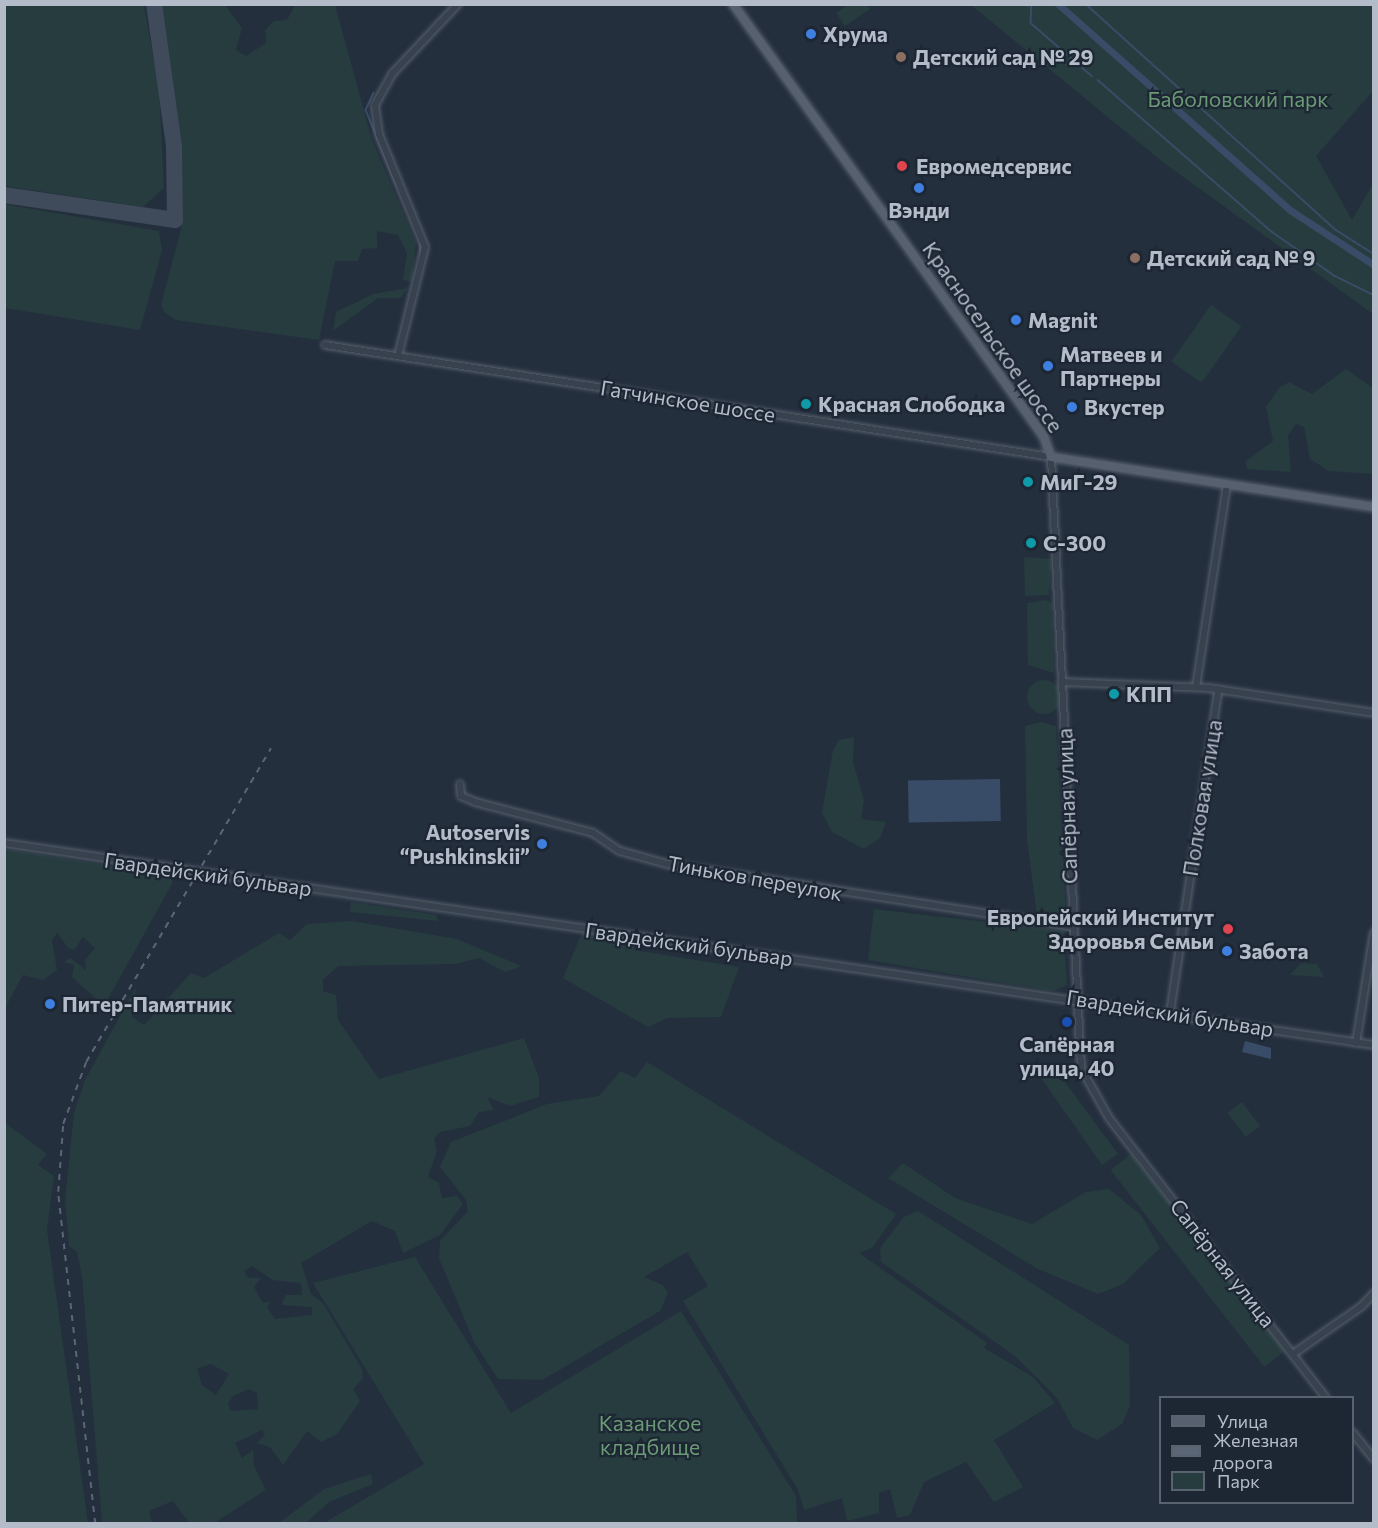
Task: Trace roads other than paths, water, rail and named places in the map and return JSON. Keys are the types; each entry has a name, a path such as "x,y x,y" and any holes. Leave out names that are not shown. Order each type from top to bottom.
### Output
{"main road":[{"name":"Красносельское шоссе","path":"732,4 1044,437 1052,457 1374,507"}],"street":[{"path":"398,356 425,247 378,134 375,105 393,73 458,4"},
{"name":"Гатчинское шоссе","path":"325,345 1052,457"},
{"name":"Сапёрная улица","path":"1052,457 1078,1053 1087,1082 1324,1396"},
{"path":"1196,687 1227,485"},
{"path":"1062,682 1196,687 1374,713"},
{"name":"Полковая улица","path":"1170,1013 1218,690"},
{"name":"Тиньков переулок","path":"460,784 461,796 475,802 593,832 620,851 667,864 1072,927"},
{"name":"Гвардейский бульвар","path":"4,843 1170,1013 1374,1045"},
{"path":"1356,1043 1374,932"},
{"path":"1293,1354 1362,1306 1374,1293"},
{"path":"1354,1433 1374,1459"}],"water":[{"path":"1000,779 1001,821 909,823 908,781"},
{"path":"1245,1041 1271,1048 1271,1059 1242,1052"}],"waterway":[{"path":"1025,4 1029,6"},
{"path":"1032,4 1031,23 1092,76"},
{"path":"1058,4 1290,210 1374,265"},
{"path":"1086,4 1336,230 1374,254"},
{"path":"1098,80 1271,231 1335,276 1374,295"},
{"path":"374,93 366,110 397,186"},
{"path":"420,243 420,256"}],"railway":[{"path":"95,1524 58,1192 63,1124 86,1062 271,748"}],"place":[{"name":"Хрума","path":"811,34"},
{"name":"Детский сад № 29","path":"901,57"},
{"name":"Евромедсервис","path":"902,166"},
{"name":"Вэнди","path":"919,188"},
{"name":"Детский сад № 9","path":"1135,258"},
{"name":"Magnit","path":"1016,320"},
{"name":"Матвеев и Партнеры","path":"1048,366"},
{"name":"Красная Слободка","path":"806,404"},
{"name":"Вкустер","path":"1072,407"},
{"name":"МиГ-29","path":"1028,482"},
{"name":"С-300","path":"1031,543"},
{"name":"КПП","path":"1114,694"},
{"name":"Autoservis “Pushkinskii”","path":"542,844"},
{"name":"Европейский Институт Здоровья Семьи","path":"1228,929"},
{"name":"Забота","path":"1227,951"},
{"name":"Питер-Памятник","path":"50,1004"},
{"name":"Сапёрная улица, 40","path":"1067,1022"}],"park label":[{"name":"Баболовский парк","path":"1238,99"},
{"name":"Казанское кладбище","path":"650,1435"}]}
